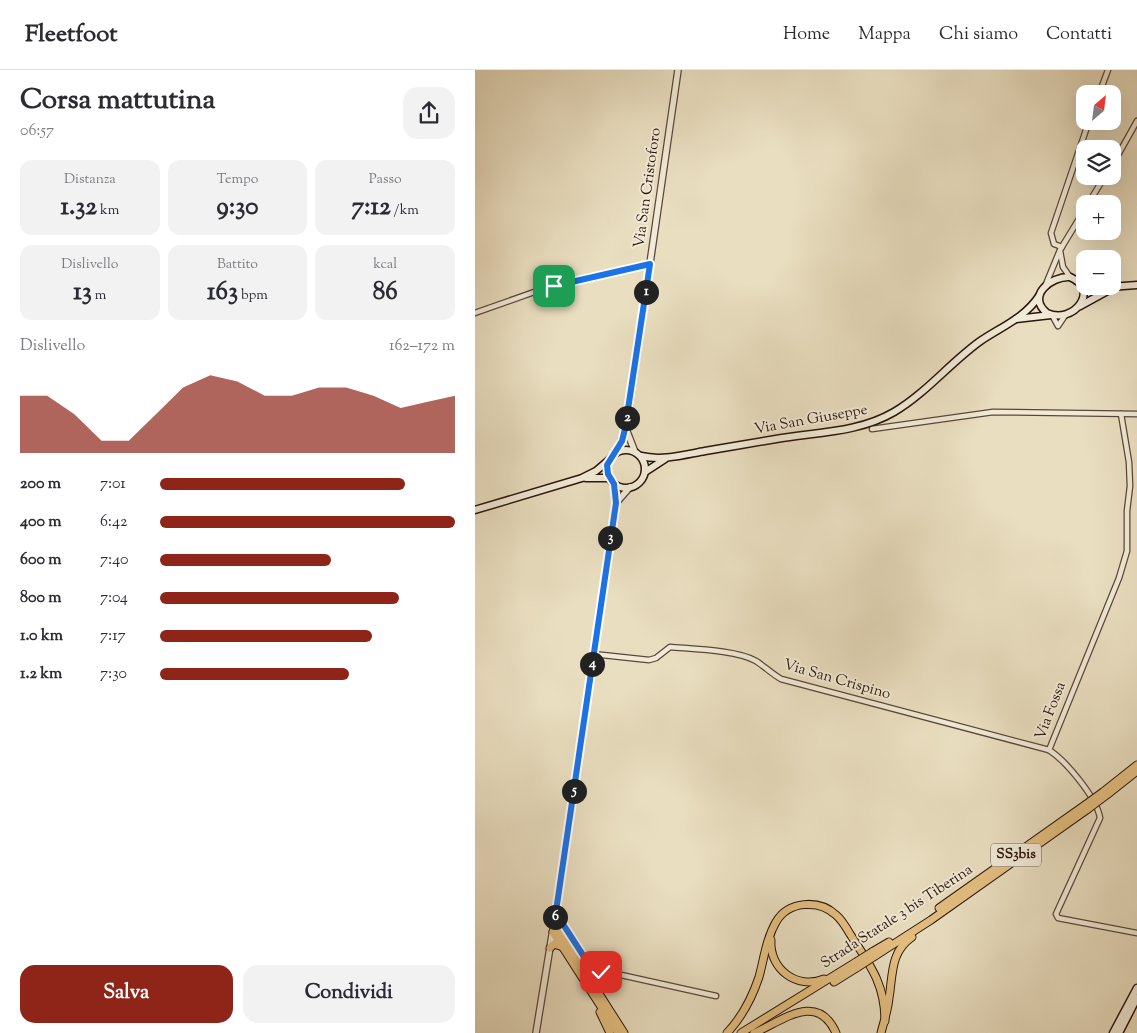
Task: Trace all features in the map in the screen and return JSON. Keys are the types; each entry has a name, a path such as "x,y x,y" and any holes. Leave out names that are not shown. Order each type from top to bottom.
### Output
{"highway":[{"name":"Strada Statale 3 bis Tiberina","path":"1106,793 1137,765"},
{"name":"Strada Statale 3 bis Tiberina","path":"747,1033 929,919 1137,771"},
{"path":"727,1033 741,1016 753,994 771,932 777,921 785,912 795,906 807,904 817,905 836,915 844,924 881,985 885,1006 885,1021"},
{"path":"881,1033 885,1021 893,961 904,944 921,930 929,919"},
{"path":"555,920 557,933 563,948 618,1033"},
{"path":"771,932 770,948 773,959 788,976 798,981 809,983 821,980 857,964"},
{"path":"557,933 624,1033"},
{"path":"550,948 554,944 563,948"},
{"name":"Strada Statale 3 bis Tiberina","path":"741,1033 857,964"},
{"path":"590,989 595,1005 610,1033"},
{"path":"754,1033 782,1018 797,1012 808,1011 819,1014 828,1021 836,1033"}],"main road":[{"path":"1076,280 1070,277 1057,278 1046,284 1039,296 1044,310 1052,315 1066,314 1099,295"},
{"path":"1121,286 1137,285"},
{"path":"1079,306 1082,295"},
{"name":"Via San Giuseppe","path":"638,454 668,458 798,435 857,427 877,420 893,413 921,394 977,344 1034,304 1039,296"},
{"name":"Via San Giuseppe","path":"1015,319 1052,315"},
{"path":"475,510 582,478 596,471 616,452 626,450 638,454 645,464 645,472 640,482 630,488 625,488 612,481 597,477 582,478"},
{"name":"Via San Giuseppe","path":"645,472 668,458"},
{"path":"609,460 607,469 612,481"},
{"path":"1113,1033 1137,988"},
{"path":"1119,1033 1137,998"}],"street":[{"name":"Via San Cristoforo","path":"616,452 625,429 678,70"},
{"path":"1102,85 1107,70"},
{"path":"1121,150 1137,121"},
{"path":"1070,277 1063,267 1061,249 1054,244 1051,233 1086,130"},
{"path":"1046,284 1061,249 1076,224"},
{"path":"475,313 554,286 650,264"},
{"path":"1052,315 1058,329 1066,314"},
{"path":"872,429 993,412 1137,414"},
{"name":"Via Fossa","path":"1121,414 1129,462 1127,551 1119,578 1049,750 1059,757 1091,797 1099,809 1100,818 1056,914 1058,918 1137,934"},
{"path":"625,429 638,454"},
{"path":"612,481 616,503 555,920 559,918 594,969 716,996"},
{"path":"616,503 630,488"},
{"name":"Via San Crispino","path":"593,654 649,660 656,658 670,647 744,656 757,661 767,671 781,679 1049,750"},
{"path":"536,1033 550,948 557,933"}],"route":[{"path":"554,286 572,280 650,264 625,429 622,441 607,465 609,478 614,484 616,503 555,918 559,918 590,966 601,972"}]}
